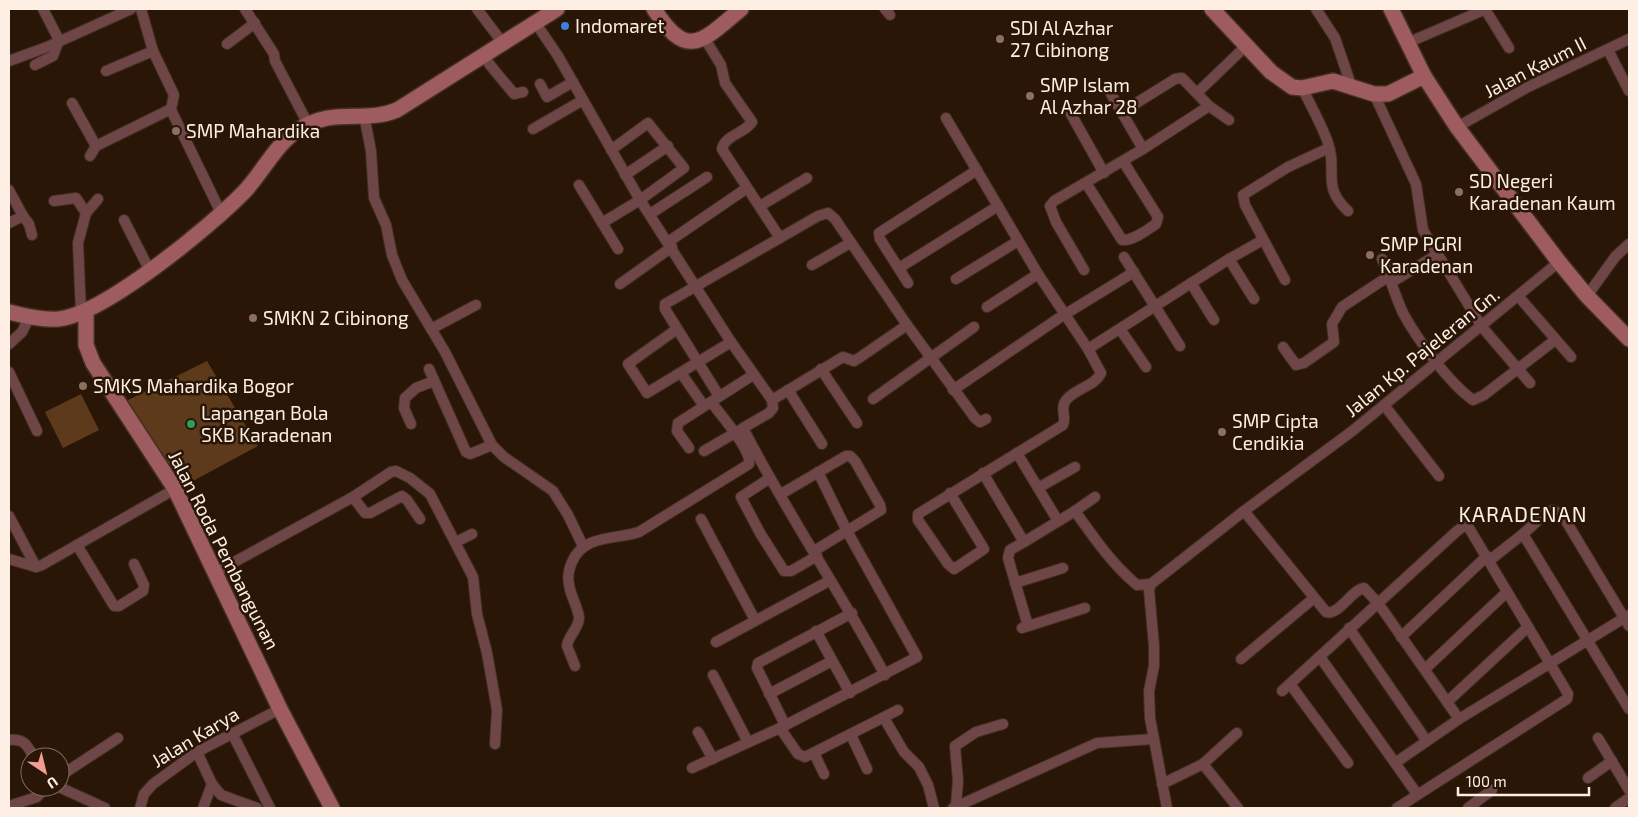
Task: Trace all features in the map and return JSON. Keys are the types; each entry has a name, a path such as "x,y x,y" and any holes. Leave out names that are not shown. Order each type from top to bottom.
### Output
{"street":[{"path":"35,65 53,56 59,40 43,9"},
{"path":"9,61 131,9"},
{"path":"141,9 153,52 174,95 171,109 221,213"},
{"path":"245,9 274,54 275,61 308,124"},
{"path":"477,9 502,42"},
{"path":"9,312 58,319 84,312 187,243 252,184 286,139 308,124 332,116 378,115 397,110 554,9"},
{"path":"654,9 672,33 682,41 705,39 741,9"},
{"path":"1212,9 1285,84 1302,88 1333,81 1351,85 1374,94 1394,93 1424,76"},
{"path":"1316,9 1335,38 1351,85"},
{"path":"1391,9 1424,76 1457,127 1559,262 1587,296 1629,339"},
{"path":"1407,44 1485,9 1509,48"},
{"path":"226,44 255,22"},
{"path":"534,22 573,82 640,200 731,342 772,400 773,408 769,413 704,451"},
{"path":"705,39 721,65 726,83 751,118 750,126 726,141 722,149 780,238"},
{"name":"Jalan Kaum II","path":"1457,127 1528,87 1629,39"},
{"path":"1198,92 1247,45"},
{"path":"1608,50 1629,91"},
{"path":"106,71 153,52"},
{"path":"483,55 493,70 514,94 523,92"},
{"path":"1122,112 1176,79 1182,78 1198,92 1209,106 1228,120"},
{"path":"540,84 548,97 573,82"},
{"path":"1302,88 1330,148 1333,193 1336,200 1348,211"},
{"path":"1110,92 1143,149"},
{"path":"1374,94 1416,184 1423,230 1482,326 1530,383"},
{"path":"534,130 583,100"},
{"path":"72,103 96,146"},
{"path":"1084,270 1056,222 1050,206 1054,201 1104,173 1209,106"},
{"path":"90,156 96,146 171,109"},
{"path":"1071,114 1104,173"},
{"path":"364,115 371,151 374,198 389,234 396,267 492,445 504,458 554,492 583,546"},
{"path":"946,118 1038,274 1101,370 1100,376 1065,401 1062,410 1065,418 1063,425 950,493 918,514 917,518 948,564 954,569 984,549 950,493"},
{"path":"602,223 640,200 683,170 683,165 648,123 611,150"},
{"path":"625,175 668,146"},
{"path":"1285,280 1245,205 1243,196 1288,167 1330,148"},
{"path":"1086,183 1122,240 1143,232 1156,224 1158,217 1123,160"},
{"path":"908,283 880,239 879,232 977,170"},
{"path":"650,214 707,177"},
{"path":"760,206 807,178"},
{"path":"579,185 618,249"},
{"path":"620,284 747,188"},
{"path":"9,190 22,216 30,224 32,235"},
{"path":"54,201 76,198 86,213"},
{"path":"84,312 78,243 86,213 98,199"},
{"path":"899,268 998,206"},
{"path":"711,401 698,362 664,307 696,286 823,214 828,213 835,219 953,390 978,421 986,419"},
{"path":"9,223 22,216"},
{"path":"124,220 149,269"},
{"path":"1088,349 1229,259 1263,240"},
{"path":"956,279 1018,241"},
{"path":"812,265 850,243"},
{"path":"1587,296 1615,257 1629,244"},
{"path":"1284,347 1296,365 1304,363 1334,342 1332,324 1342,307 1438,254"},
{"path":"1124,257 1180,346"},
{"path":"1229,259 1254,299"},
{"path":"1382,259 1404,313 1436,362 1473,400 1484,395 1555,340"},
{"name":"Jalan Kp. Pajeleran Gn.","path":"1150,584 1244,511 1336,444 1559,262"},
{"path":"953,390 1065,315 1134,272"},
{"path":"988,307 1038,274"},
{"path":"1191,283 1214,320"},
{"path":"1518,297 1571,357"},
{"path":"431,329 476,305"},
{"name":"Jalan Roda Pembangunan","path":"84,312 86,345 93,363 175,490 216,572 280,709 332,808"},
{"path":"9,344 22,332 30,316"},
{"path":"772,400 843,357 854,361 907,325"},
{"path":"873,399 974,327"},
{"path":"677,329 628,364 647,393 731,342"},
{"path":"1120,329 1146,367"},
{"path":"429,369 466,452 470,454 492,445"},
{"path":"821,369 857,423"},
{"path":"9,372 37,432"},
{"path":"681,373 739,430 781,494 829,581 852,613 885,675"},
{"path":"689,448 677,431 676,426 711,401 753,375"},
{"path":"411,424 404,408 405,398 416,388 434,380"},
{"path":"788,390 822,444"},
{"path":"1384,405 1439,476"},
{"path":"575,666 567,646 579,618 570,591 568,576 577,552 583,546 600,539 620,538 639,532 748,466 750,458 739,430"},
{"path":"1017,453 1058,521"},
{"path":"770,478 743,494 742,501 784,571 791,571 847,531 878,512 880,505 850,456 781,494"},
{"path":"1038,488 1075,467"},
{"path":"216,572 353,497 391,472 396,471 421,485 430,494 456,542 476,587 477,614 487,653 497,710 495,744"},
{"path":"692,768 782,727 916,659 917,654 847,531 818,472"},
{"path":"983,474 1024,542"},
{"path":"9,559 36,567 175,490"},
{"path":"353,497 365,513 370,513 402,496 420,519"},
{"path":"1085,608 1025,627 1008,554 1095,497"},
{"path":"1395,763 1426,740 1550,662 1628,620 1563,516 1558,511 1553,510 1489,558 1401,637"},
{"path":"1075,511 1106,555 1126,576 1137,585 1150,584 1154,666 1149,704 1153,739 1167,808"},
{"path":"1244,511 1314,598 1330,613 1362,587 1378,603 1459,719"},
{"path":"9,516 36,567"},
{"path":"701,519 755,620"},
{"path":"1348,763 1286,688 1349,628 1464,526 1470,530 1489,558 1507,592 1568,694 1567,699 1397,808"},
{"path":"456,542 472,534"},
{"path":"1523,534 1629,709"},
{"path":"77,545 114,606 119,606 143,591 144,585 134,564"},
{"path":"1016,583 1063,568"},
{"path":"716,642 829,581"},
{"path":"1425,669 1507,592"},
{"path":"1241,659 1314,598"},
{"path":"852,613 758,662 758,668 782,727 800,756 806,757 898,710"},
{"path":"1447,702 1528,627"},
{"path":"1349,628 1426,740"},
{"path":"816,631 850,693"},
{"path":"1320,657 1417,794"},
{"path":"769,694 832,661"},
{"path":"713,675 748,742"},
{"name":"Jalan Karya","path":"140,808 144,794 152,784 197,752 232,732 280,709"},
{"path":"884,718 904,752 919,767 928,785 934,808"},
{"path":"1003,724 976,732 955,746 958,781 955,807 980,798 1098,743 1153,739"},
{"path":"232,732 270,808"},
{"path":"698,732 713,759"},
{"path":"1162,784 1203,764 1237,733"},
{"path":"851,735 867,769"},
{"path":"70,769 118,738"},
{"path":"1598,738 1629,790"},
{"path":"9,740 20,739 28,747"},
{"path":"197,752 212,784 225,798 257,808"},
{"path":"814,753 824,774"},
{"path":"1588,778 1612,762"},
{"path":"1203,764 1238,808"},
{"path":"203,808 212,784"},
{"path":"1468,808 1492,790"},
{"path":"70,792 105,808"},
{"path":"9,806 37,797"},
{"path":"1615,808 1629,798"}],"shaded area":[{"name":"Lapangan Bola SKB Karadenan","path":"207,361 258,446 178,489 124,402"},
{"path":"81,394 99,430 63,448 45,412"}],"place":[{"name":"Indomaret","path":"565,26"},
{"name":"SDI Al Azhar 27 Cibinong","path":"1000,39"},
{"name":"SMP Islam Al Azhar 28","path":"1030,96"},
{"name":"SMP Mahardika","path":"176,131"},
{"name":"SD Negeri Karadenan Kaum","path":"1459,192"},
{"name":"SMP PGRI Karadenan","path":"1370,255"},
{"name":"SMKN 2 Cibinong","path":"253,318"},
{"name":"SMKS Mahardika Bogor","path":"83,386"},
{"name":"Lapangan Bola SKB Karadenan","path":"191,424"},
{"name":"SMP Cipta Cendikia","path":"1222,432"}],"district":[{"name":"KARADENAN","path":"1523,515"}]}
